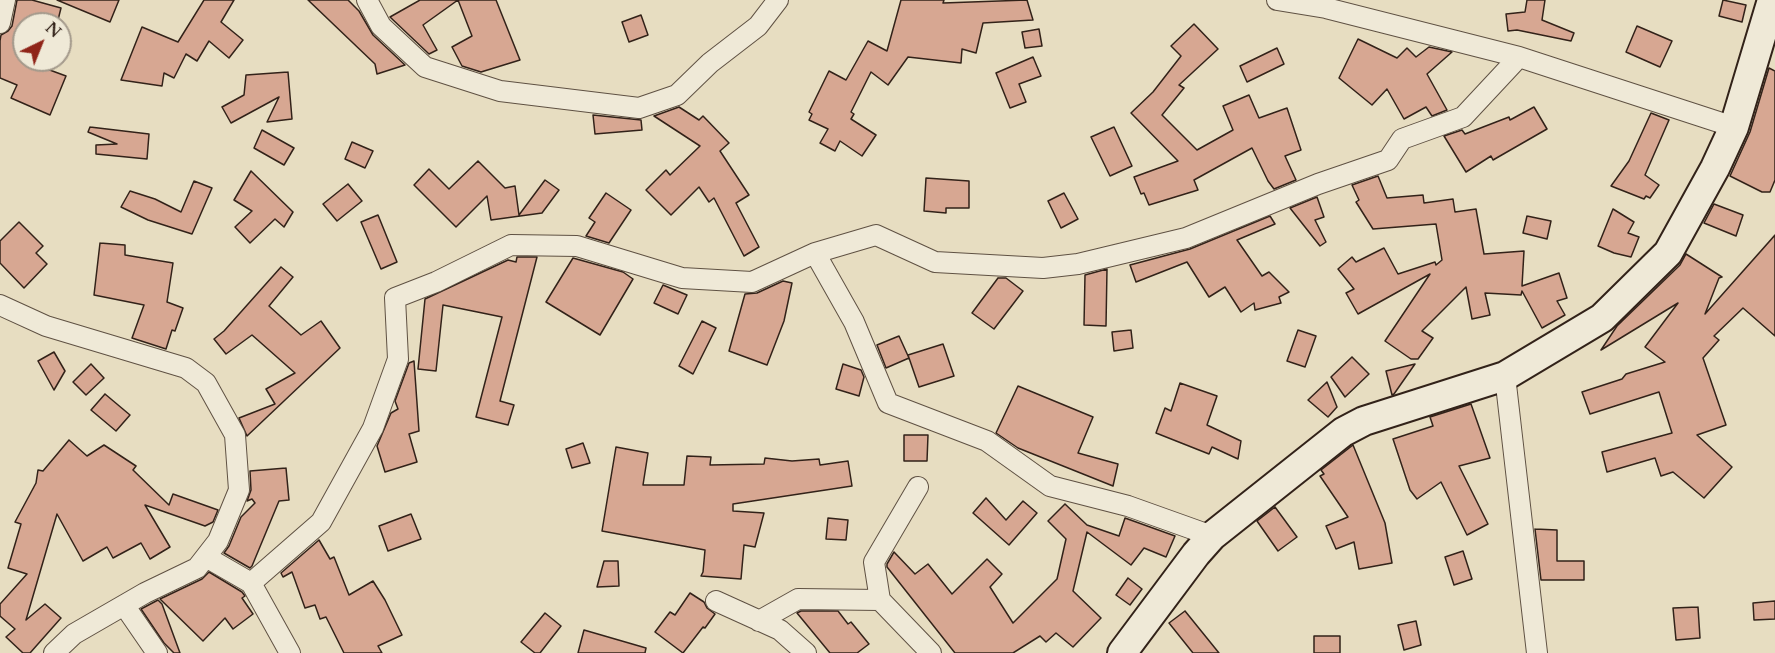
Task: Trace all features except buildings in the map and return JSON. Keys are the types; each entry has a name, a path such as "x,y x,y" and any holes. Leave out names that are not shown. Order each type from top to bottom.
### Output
{"main road":[{"path":"1122,653 1212,536 1343,432 1364,421 1505,376 1602,318 1668,253 1715,168 1734,127 1772,0"}],"street":[{"path":"0,23 5,0"},
{"path":"367,0 381,26 425,67 500,91 639,108 677,95 710,63 758,26 778,0"},
{"path":"1277,0 1330,4 1519,57 1734,127"},
{"path":"251,583 321,522 373,428 398,359 395,298 436,282 511,245 577,246 682,279 752,282 815,253 876,235 935,262 1043,268 1078,264 1186,238 1318,184 1388,160 1402,140 1463,117 1519,57"},
{"path":"815,253 854,322 888,403 987,441 1050,486 1128,506 1212,536"},
{"path":"0,305 46,326 186,368 206,383 235,435 239,490 218,541 197,568 124,605 74,634 54,653"},
{"path":"1505,376 1537,653"},
{"path":"918,487 874,562 880,600 930,653"},
{"path":"206,557 251,583 290,653"},
{"path":"759,621 798,599 880,600"},
{"path":"716,601 780,630 806,653"},
{"path":"124,605 157,653"}]}
